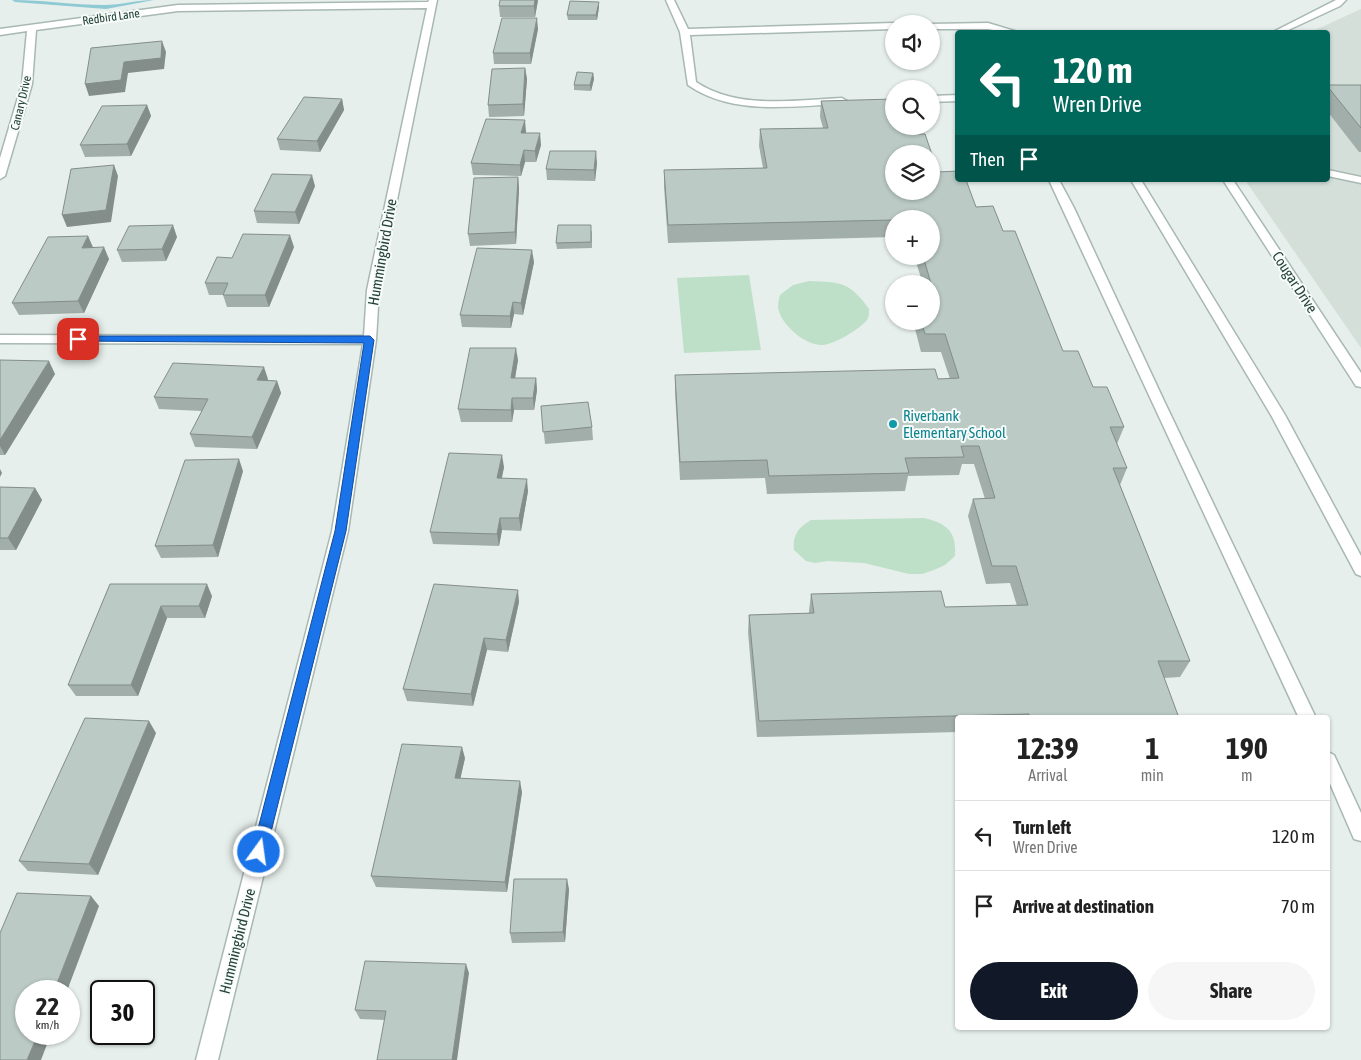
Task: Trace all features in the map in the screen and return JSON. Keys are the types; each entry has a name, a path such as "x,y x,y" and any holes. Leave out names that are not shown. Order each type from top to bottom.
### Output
{"street":[{"path":"670,0 685,32 691,83 709,94 740,102 855,101"},
{"path":"1282,30 1342,0"},
{"name":"Redbird Lane","path":"0,32 178,8 433,3"},
{"name":"Hummingbird Drive","path":"207,1060 340,531 370,340 373,290 433,3"},
{"path":"685,32 885,26"},
{"path":"940,26 988,26 1005,30"},
{"name":"Canary Drive","path":"0,176 27,84 32,28"},
{"path":"940,99 955,98"},
{"path":"1330,173 1361,180"},
{"path":"1055,182 1087,243 1158,402 1258,606 1307,715"},
{"path":"1137,182 1278,415 1361,570"},
{"name":"Cougar Drive","path":"1229,182 1361,383"},
{"path":"0,339 370,340"},
{"path":"1330,764 1361,833"}],"shaded area":[{"path":"1361,9 1361,348 1246,182 1330,182 1330,30 1315,30"}],"green space":[{"path":"749,275 761,350 684,353 677,278"},
{"path":"809,281 837,283 856,293 869,309 867,320 847,336 828,344 816,344 801,338 783,320 778,302 780,295 793,285"},
{"path":"924,518 944,526 952,534 955,556 945,565 922,574 909,574 864,563 828,561 815,563 806,561 794,550 794,540 797,532 811,520"}],"building":[{"path":"500,0 535,0 534,6 499,6"},
{"path":"570,1 599,2 596,15 567,15"},
{"path":"502,18 537,18 530,53 493,53"},
{"path":"162,41 161,58 124,62 121,80 85,84 91,48"},
{"path":"525,68 523,104 488,105 492,69"},
{"path":"577,72 593,73 590,85 574,85"},
{"path":"1330,85 1361,85 1361,128 1330,89"},
{"path":"304,97 342,99 317,141 277,139"},
{"name":"Riverbank Elementary School","path":"885,99 885,135 925,135 929,145 885,145 885,200 940,200 940,172 955,171 955,182 967,182 976,207 993,206 1003,231 1015,231 1063,351 1078,351 1093,387 1107,387 1124,427 1110,427 1127,468 1113,468 1190,661 1158,661 1178,715 955,715 759,721 749,615 814,613 811,594 941,591 945,607 1028,605 1016,566 992,566 973,499 995,498 979,446 961,446 964,457 905,458 909,473 769,476 767,460 680,462 675,375 935,369 938,379 959,378 945,334 925,334 924,330 940,330 940,275 929,275 926,265 940,265 940,210 885,210 885,220 668,225 664,170 767,168 760,129 828,128 821,101"},
{"path":"147,105 127,144 80,145 102,106"},
{"path":"486,119 525,120 521,133 540,133 535,151 524,150 520,165 471,163"},
{"path":"550,151 596,151 594,170 546,169"},
{"path":"114,165 106,210 62,215 71,169"},
{"path":"272,174 312,175 295,212 254,211"},
{"path":"518,177 515,232 468,234 474,178"},
{"path":"173,225 162,249 117,250 129,226"},
{"path":"558,225 591,225 591,242 556,243"},
{"path":"243,234 290,235 265,295 223,295 228,283 205,283 217,257 232,258"},
{"path":"88,236 82,248 104,247 78,301 12,303 48,237"},
{"path":"477,248 532,250 521,303 513,302 510,316 460,315"},
{"path":"470,348 516,348 511,378 536,378 533,398 512,398 511,410 458,409"},
{"path":"0,360 49,361 0,440"},
{"path":"173,363 264,367 257,380 277,381 252,437 190,434 208,399 154,397"},
{"path":"588,402 592,427 543,432 541,406"},
{"path":"449,453 502,455 497,478 527,479 519,518 500,518 497,534 430,532"},
{"path":"239,459 213,545 155,546 185,460"},
{"path":"0,487 35,488 8,538 0,538"},
{"path":"110,584 207,584 199,606 161,606 131,685 68,685"},
{"path":"434,584 518,590 506,640 484,638 471,694 403,689"},
{"path":"85,718 149,721 89,864 19,861"},
{"path":"402,744 462,747 455,778 520,781 505,882 371,876"},
{"path":"514,879 567,879 563,932 510,933"},
{"path":"17,893 91,896 58,980 15,980 15,1045 33,1045 27,1060 0,1060 0,933"},
{"path":"365,961 466,964 452,1060 377,1060 386,1011 355,1010"}],"waterway":[{"path":"15,0 106,7 151,0"}],"place":[{"name":"Riverbank Elementary School","path":"893,424"}],"route":[{"path":"78,339 370,340 340,531 259,852"}]}
